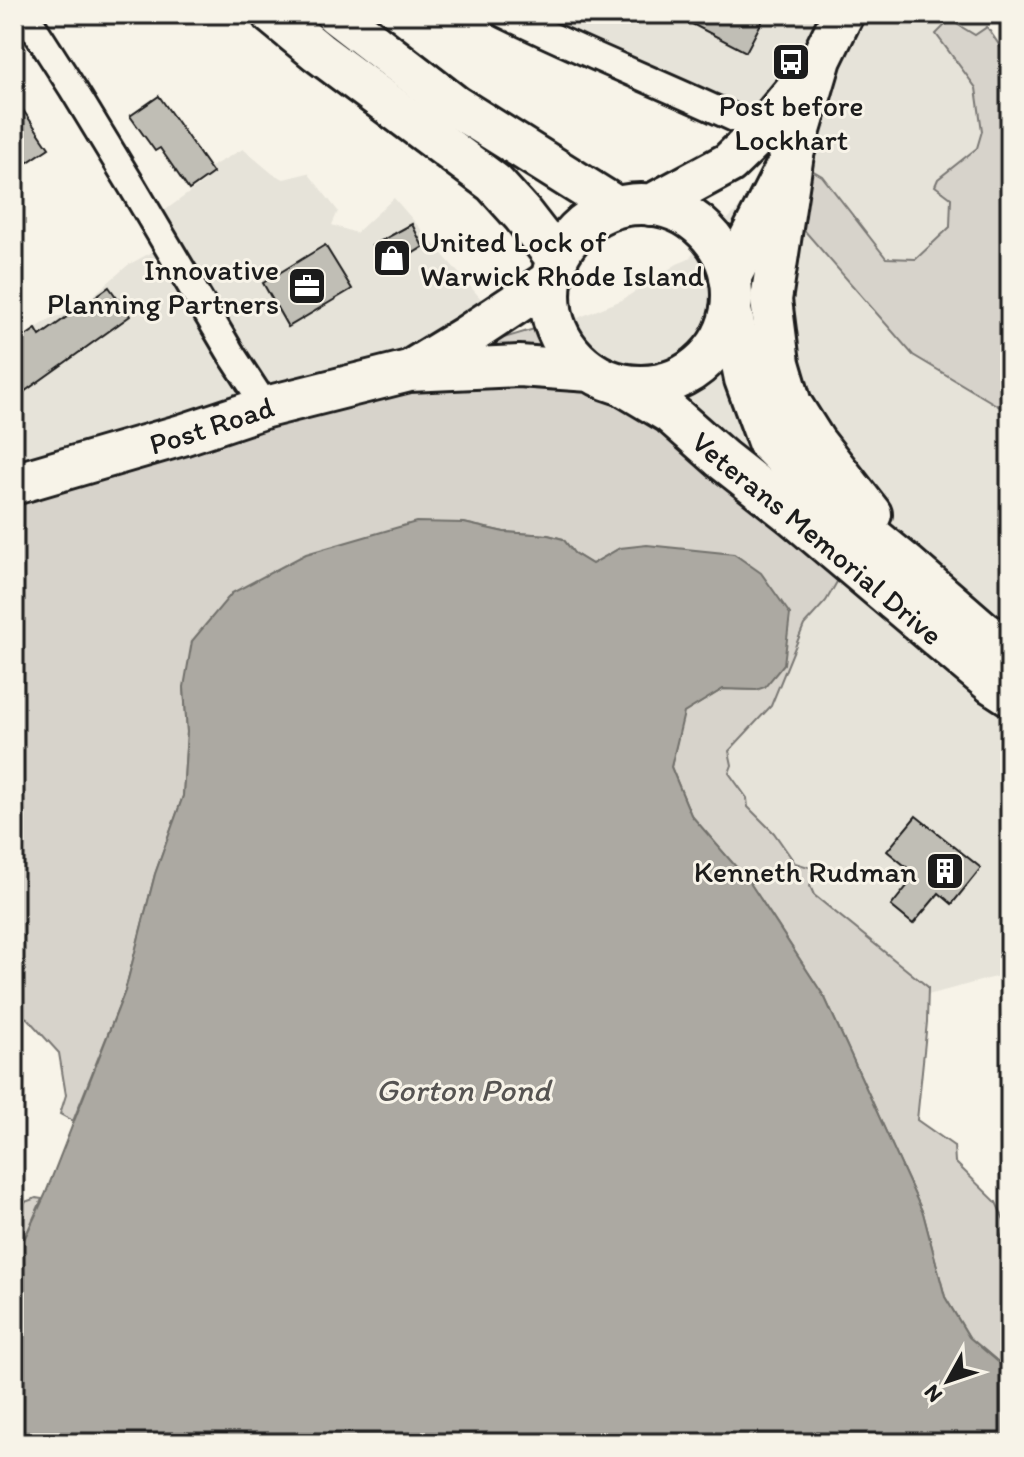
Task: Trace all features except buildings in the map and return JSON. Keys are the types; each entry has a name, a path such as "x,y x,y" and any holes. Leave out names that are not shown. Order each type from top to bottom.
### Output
{"main road":[{"path":"272,14 494,183 522,214 554,270 550,307 557,332 571,354 607,378"},
{"path":"336,14 455,106 634,206 679,213 703,229 720,252 730,294"},
{"path":"730,294 777,143 843,14"},
{"path":"634,206 777,143"},
{"path":"777,143 771,300 779,363 791,404 815,442 908,566"},
{"name":"Post Road","path":"409,371 467,336 554,270 571,236 591,218 634,206"},
{"name":"Post Road","path":"14,484 266,407 409,371 519,366 652,386 680,378 704,361 722,338 730,294"},
{"name":"Veterans Memorial Drive","path":"730,294 745,379 768,442 827,500 984,632 1010,650"},
{"name":"Veterans Memorial Drive","path":"607,378 670,413 1010,695"}],"street":[{"path":"25,14 266,407"},
{"path":"504,14 777,143"}],"shaded area":[{"path":"501,14 1002,14 975,35 936,33 976,88 982,131 977,148 938,179 935,186 951,198 950,227 916,259 886,258 822,176 779,151 777,140"},
{"path":"950,20 975,35 987,27 1010,61 1010,413 913,355 790,214 779,151 822,176 886,258 916,259 950,227 951,198 935,186 938,179 977,148 982,131 976,88 936,34"},
{"path":"243,149 273,174 284,179 308,173 338,211 332,225 356,233 394,198 510,336 14,484 14,343 53,317 72,314 128,265 161,247 153,219 204,182 207,169"},
{"path":"755,188 790,214 913,355 1010,413 1010,973 928,995 927,986 814,895 774,833 748,807 747,798 729,773 732,765 728,751 771,706 804,625 826,601 684,437 563,324 622,300 687,260"},
{"path":"551,324 563,324 664,419 849,561 826,601 804,625 771,706 729,751 732,765 729,773 747,798 748,807 774,833 795,863 819,870 810,886 814,895 928,987 917,1120 954,1146 955,1162 996,1202 1006,1224 1001,1239 1009,1257 1004,1303 1010,1310 1010,1372 969,1337 945,1297 923,1213 825,998 750,883 691,815 671,767 683,713 723,689 756,690 620,548 592,564 574,553 563,539 504,532 464,523 184,687 187,732 183,796 155,874 125,991 73,1121 60,1114 66,1095 59,1053 27,1018 14,1014 14,484"},
{"path":"36,1198 42,1199 22,1244 14,1253 14,1206"}],"water":[{"name":"Gorton Pond","path":"416,522 464,523 504,532 548,535 563,539 574,553 592,564 620,548 647,545 734,554 761,573 790,614 784,664 765,687 756,690 723,689 684,713 671,767 691,815 750,883 825,998 923,1213 945,1297 969,1337 1010,1372 1010,1443 14,1443 14,1253 22,1244 45,1195 125,991 155,874 183,796 187,732 184,687 192,641 232,593 306,554"}],"place":[{"name":"Post before Lockhart","path":"791,62"},
{"name":"United Lock of Warwick Rhode Island","path":"392,258"},
{"name":"Innovative Planning Partners","path":"307,286"},
{"name":"Kenneth Rudman","path":"945,871"}]}
